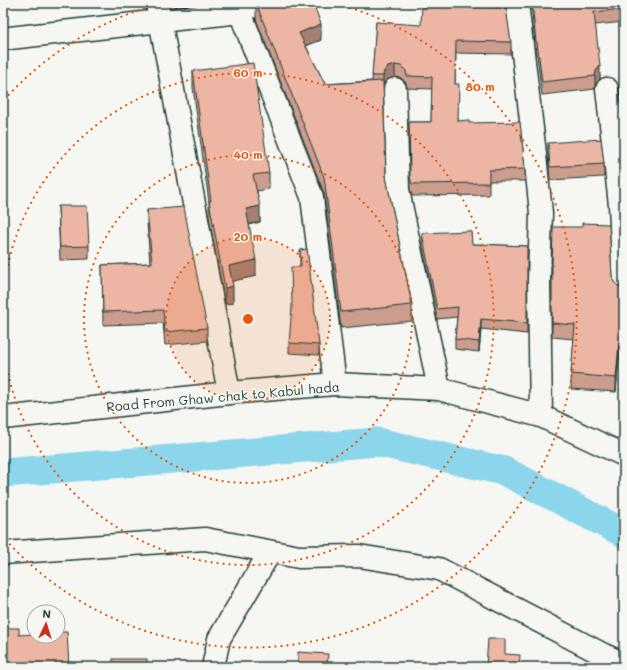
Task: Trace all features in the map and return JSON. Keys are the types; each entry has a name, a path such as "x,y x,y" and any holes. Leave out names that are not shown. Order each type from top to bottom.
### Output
{"street":[{"path":"517,3 534,145 540,213 539,280 541,416"},
{"path":"3,38 159,12 250,7 312,197 335,384"},
{"path":"159,12 229,393"},
{"path":"607,89 620,206 624,289"},
{"path":"395,90 398,190 439,389"},
{"name":"Road From Ghaw chak to Kabul hada","path":"3,418 229,393 335,384 439,389 541,416 624,455"},
{"path":"3,553 205,539 299,557 359,556 439,569 624,664"},
{"path":"213,667 219,639 270,552"}],"building":[{"path":"256,3 313,3 321,24 299,33 325,84 383,81 386,177 412,305 341,312 324,177"},
{"path":"532,3 624,3 624,9 594,12 600,66 596,71 595,76 542,82"},
{"path":"422,6 506,8 511,42 456,41 455,84 459,84 458,121 469,120 469,123 520,122 525,169 489,170 489,183 412,184 410,177 409,122 431,122 432,77 407,76 406,71 401,66 395,65 388,67 384,71 383,76 372,76 376,22 421,25"},
{"path":"253,63 269,173 253,175 260,206 246,209 256,260 229,266 233,286 225,288 209,201 211,201 193,71"},
{"path":"624,76 624,115 620,77"},
{"path":"601,139 604,164 550,167 548,143"},
{"path":"58,206 87,206 89,246 60,247"},
{"path":"184,207 207,328 165,332 163,310 103,312 102,265 152,263 147,210"},
{"path":"582,223 609,224 612,276 614,282 618,286 624,287 624,344 619,344 616,378 571,374 575,325 552,323 553,227 582,227"},
{"path":"471,231 472,244 527,246 527,323 481,319 479,342 455,339 458,307 437,309 422,233"},
{"path":"307,249 319,345 289,343 292,306 291,267 301,267 300,250"},
{"path":"3,628 19,628 19,635 26,635 26,644 66,644 67,632 69,667 3,667"},
{"path":"488,639 505,639 505,654 520,655 519,667 486,667"},
{"path":"298,652 328,654 327,667 298,667"},
{"path":"113,659 147,659 147,667 113,667"}],"waterway":[{"path":"3,473 377,442 504,471 624,533"}]}
